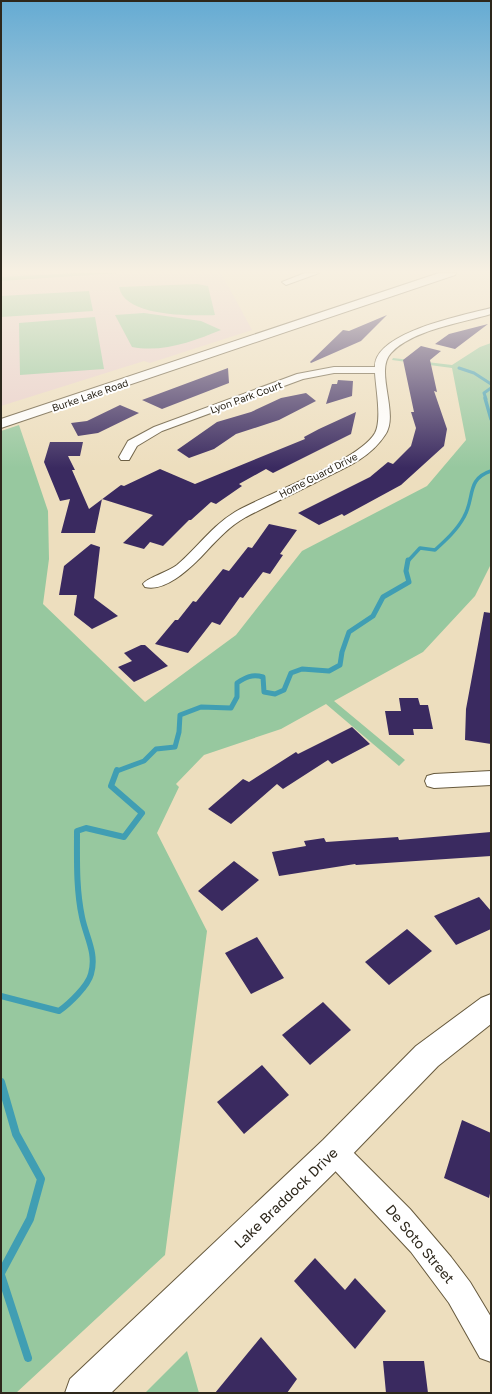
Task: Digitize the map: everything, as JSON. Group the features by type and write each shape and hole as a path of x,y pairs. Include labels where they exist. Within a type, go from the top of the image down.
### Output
{"main road":[{"name":"Burke Lake Road","path":"1,413 229,338"},
{"name":"Burke Lake Road","path":"1,424 257,338"}],"street":[{"name":"Home Guard Drive","path":"150,584 167,578 181,569 219,530 240,515 353,459 372,445 381,432 384,420 380,370 381,361 385,353 404,338"},
{"name":"Lyon Park Court","path":"125,456 132,444 158,429 301,376 334,370 380,370"},
{"path":"434,781 491,778"},
{"name":"Lake Braddock Drive","path":"84,1393 334,1151 427,1056 491,1007"},
{"name":"De Soto Street","path":"334,1151 389,1206 438,1262 463,1295 491,1347"}],"shaded area":[{"path":"1,338 227,338 150,363 144,361 1,406"}],"green space":[{"path":"19,338 99,338 104,369 20,375"},
{"path":"127,338 200,338 167,347 132,347"},
{"path":"491,343 491,564 475,596 423,652 334,701 405,760 399,766 326,704 281,729 204,755 176,784 179,787 157,833 207,931 165,1255 16,1393 1,1393 1,431 19,425 48,511 49,559 43,604 145,702 236,635 302,551 427,486 466,440 452,368 392,360 393,358 452,365 480,347"},
{"path":"187,1351 199,1393 145,1393"}],"building":[{"path":"335,338 364,338 361,341 311,363 310,362"},
{"path":"443,338 469,338 455,349 435,344"},
{"path":"421,346 441,351 430,360 437,392 434,391 447,429 444,446 401,485 344,516 342,514 319,525 298,513 370,477 388,462 393,464 411,446 416,428 411,412 414,412 403,360"},
{"path":"228,368 229,383 162,409 142,400"},
{"path":"338,380 353,381 352,396 326,404 332,384 337,384"},
{"path":"306,393 316,401 279,420 236,434 214,449 189,458 177,450 217,422 251,412 281,398"},
{"path":"120,405 139,413 98,433 78,436 71,423 87,421"},
{"path":"356,412 351,434 273,473 266,469 239,484 242,486 216,504 211,502 191,520 189,520 163,546 150,542 144,549 123,543 153,515 102,499 121,485 124,486 160,469 195,484 305,439 304,437 319,429"},
{"path":"50,442 83,442 80,456 68,456 75,470 72,470 89,509 102,499 95,533 61,533 70,499 60,501 44,462"},
{"path":"269,524 297,530 280,554 283,555 270,574 263,572 243,598 240,597 220,625 212,622 188,653 155,644 175,620 178,620 193,601 196,602 223,569 229,571 248,547 252,548"},
{"path":"91,544 100,547 94,598 118,616 92,629 74,615 77,595 59,595 64,566"},
{"path":"484,612 491,613 491,744 465,740 466,709"},
{"path":"141,645 145,645 168,666 134,682 118,667 132,661 124,653"},
{"path":"399,698 418,698 420,705 428,705 433,729 413,729 414,735 389,735 385,711 401,711"},
{"path":"352,727 370,744 332,764 328,760 283,789 277,784 231,824 208,809 243,779 249,782 296,752 298,754"},
{"path":"491,832 491,856 355,864 279,876 272,852 306,846 304,841 324,838 326,842 398,837 399,840"},
{"path":"234,861 259,880 222,911 198,891"},
{"path":"479,897 491,911 491,929 456,945 434,916"},
{"path":"407,929 432,951 389,985 365,962"},
{"path":"257,937 284,978 251,994 225,953"},
{"path":"323,1002 351,1030 310,1065 282,1035"},
{"path":"262,1065 289,1095 244,1134 217,1102"},
{"path":"462,1120 491,1133 491,1189 489,1198 444,1178"},
{"path":"315,1258 345,1290 355,1278 386,1311 355,1349 294,1281"},
{"path":"261,1337 297,1379 287,1393 215,1393"},
{"path":"383,1361 424,1361 428,1393 386,1393"}],"waterway":[{"path":"459,368 474,373 491,384"},
{"path":"486,399 484,393 491,388"},
{"path":"485,398 491,419"},
{"path":"408,561 420,548 435,550 451,535 464,517 474,484 483,474 491,471"},
{"path":"117,771 144,761 156,749 175,747 179,732 180,715 201,707 231,708 237,697 237,683 246,678 252,676 263,677 264,692 275,694 284,690 291,673 302,669 329,671 340,665 342,652 349,632 373,616 383,597 409,582 406,571 408,560"},
{"path":"1,996 59,1011 78,994 89,979 93,959 82,917 79,896 77,874 77,831 86,828 124,837 142,813 111,786 117,770"},
{"path":"1,1082 16,1134 41,1179 30,1219 1,1273"},
{"path":"1,1275 28,1358"}]}
